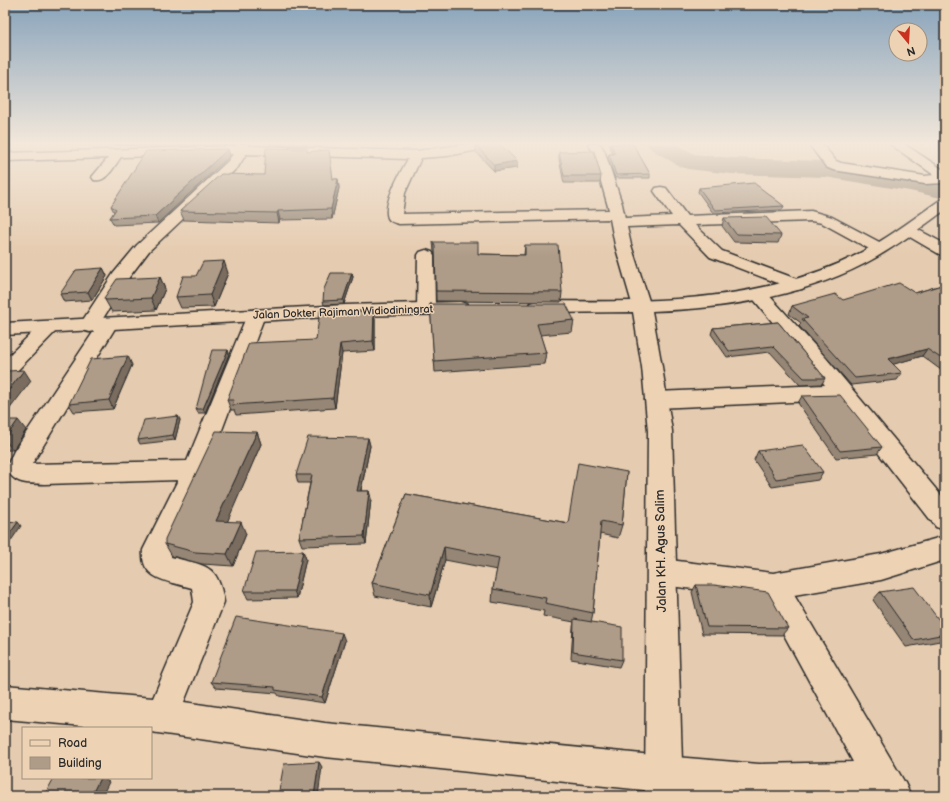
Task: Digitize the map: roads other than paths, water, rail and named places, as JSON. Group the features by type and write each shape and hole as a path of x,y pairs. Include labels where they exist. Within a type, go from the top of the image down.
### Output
{"street":[{"path":"195,470 44,474 23,473 18,468 22,458 98,326 119,278 143,248 169,222 216,181"},
{"path":"404,181 396,199 394,209 395,217 399,219 618,218 682,221 819,217 879,248"},
{"name":"Jalan KH. Agus Salim","path":"607,181 618,218 623,245 642,307 660,431 664,785"},
{"path":"661,191 682,221 716,254 796,285"},
{"path":"518,307 642,307 716,302 759,294 796,285 846,267 908,230 941,206"},
{"path":"908,230 945,251"},
{"path":"426,255 426,308"},
{"path":"759,294 842,392 945,519"},
{"name":"Jalan Dokter Rajiman Widiodiningrat","path":"5,329 98,326 256,315 480,307"},
{"path":"162,716 209,602 207,586 201,578 163,567 156,561 157,550 195,470 256,315"},
{"path":"5,371 48,328"},
{"path":"656,400 842,392"},
{"path":"662,572 773,586 881,567 945,548"},
{"path":"773,586 887,788"},
{"path":"5,702 162,716 325,740 664,785 759,782 887,788"}],"waterway":[{"path":"900,181 945,191"}]}
